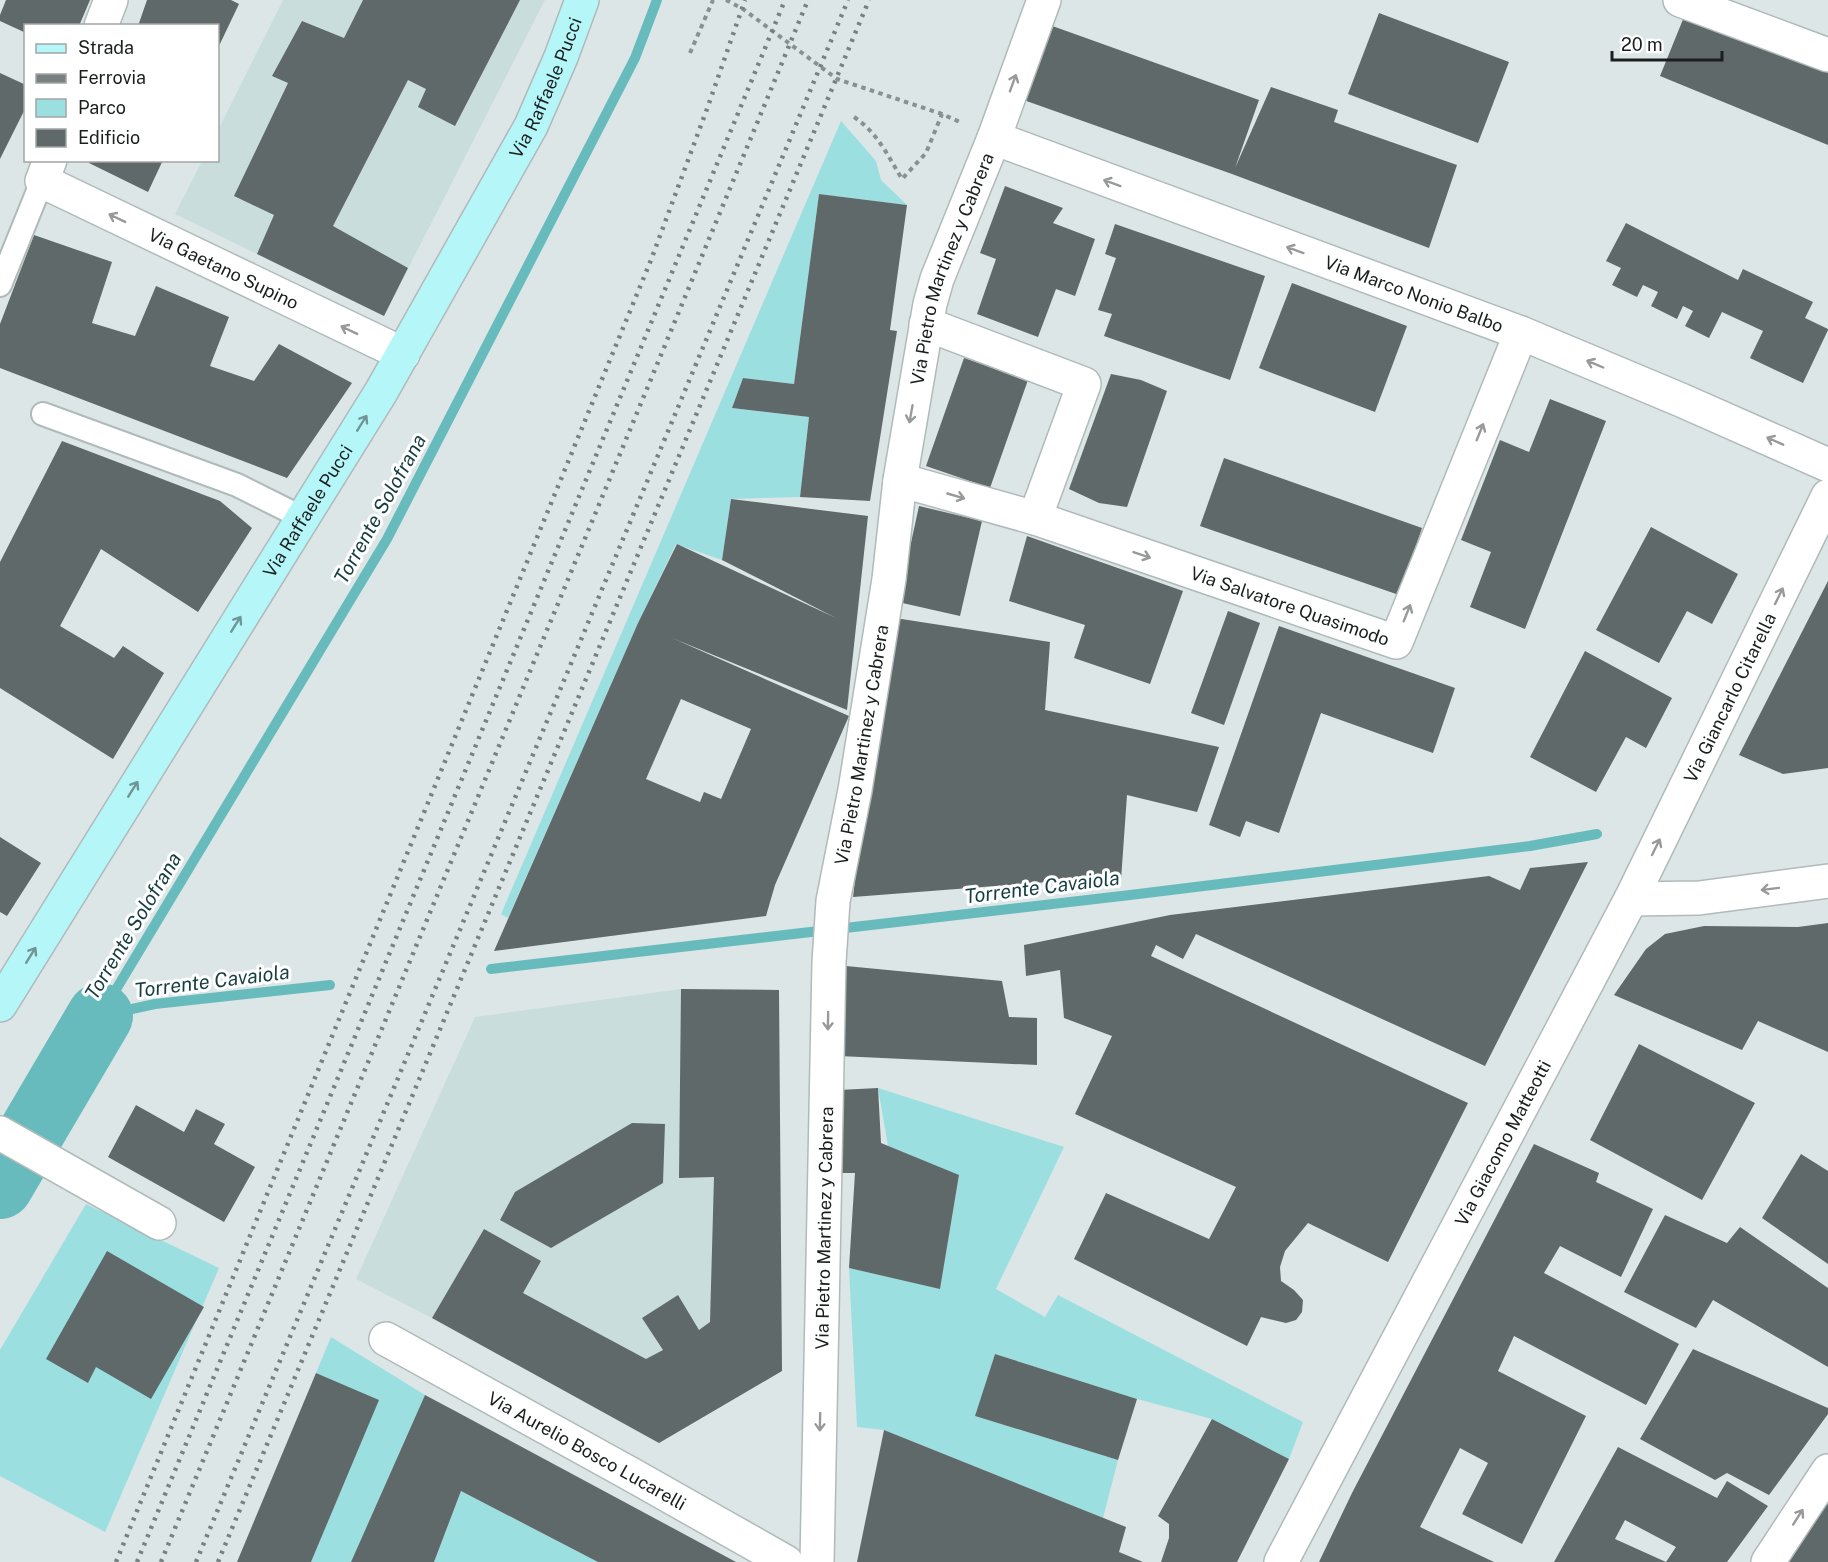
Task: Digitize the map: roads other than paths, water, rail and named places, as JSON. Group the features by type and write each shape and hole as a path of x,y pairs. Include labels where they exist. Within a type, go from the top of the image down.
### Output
{"main road":[{"name":"Via Raffaele Pucci","path":"0,1005 403,354 531,126 561,57 582,0"}],"street":[{"path":"102,24 111,0"},
{"name":"Via Pietro Martinez y Cabrera","path":"817,1562 829,962 833,901 861,755 889,579 900,480 926,324 937,279 994,138 1044,0"},
{"path":"1680,0 1828,55"},
{"name":"Via Marco Nonio Balbo","path":"994,138 1521,333 1828,465"},
{"name":"Via Gaetano Supino","path":"46,171 403,354"},
{"path":"926,324 1084,384 1035,518"},
{"name":"Via Salvatore Quasimodo","path":"900,480 1035,518 1396,642 1521,333"},
{"name":"Via Giancarlo Citarella","path":"1631,899 1828,496"},
{"path":"1631,899 1699,898 1828,881"},
{"name":"Via Giacomo Matteotti","path":"1281,1562 1631,899"},
{"path":"0,1132 159,1223"},
{"name":"Via Aurelio Bosco Lucarelli","path":"386,1339 786,1562"},
{"path":"1768,1562 1828,1471"}],"lane":[{"path":"0,285 46,171"},
{"path":"43,414 237,485 303,518"}],"waterway":[{"name":"Torrente Solofrana","path":"100,1016 387,539 635,58 657,0"},
{"name":"Torrente Cavaiola","path":"491,969 1130,895 1530,846 1597,834"},
{"name":"Torrente Cavaiola","path":"100,1016 155,1004 330,985"},
{"path":"0,1186 100,1016"}],"railway":[{"path":"116,1562 651,260 745,0"},
{"path":"137,1562 785,0"},
{"path":"161,1562 808,0"},
{"path":"196,1562 848,0"},
{"path":"218,1562 869,0"}]}
